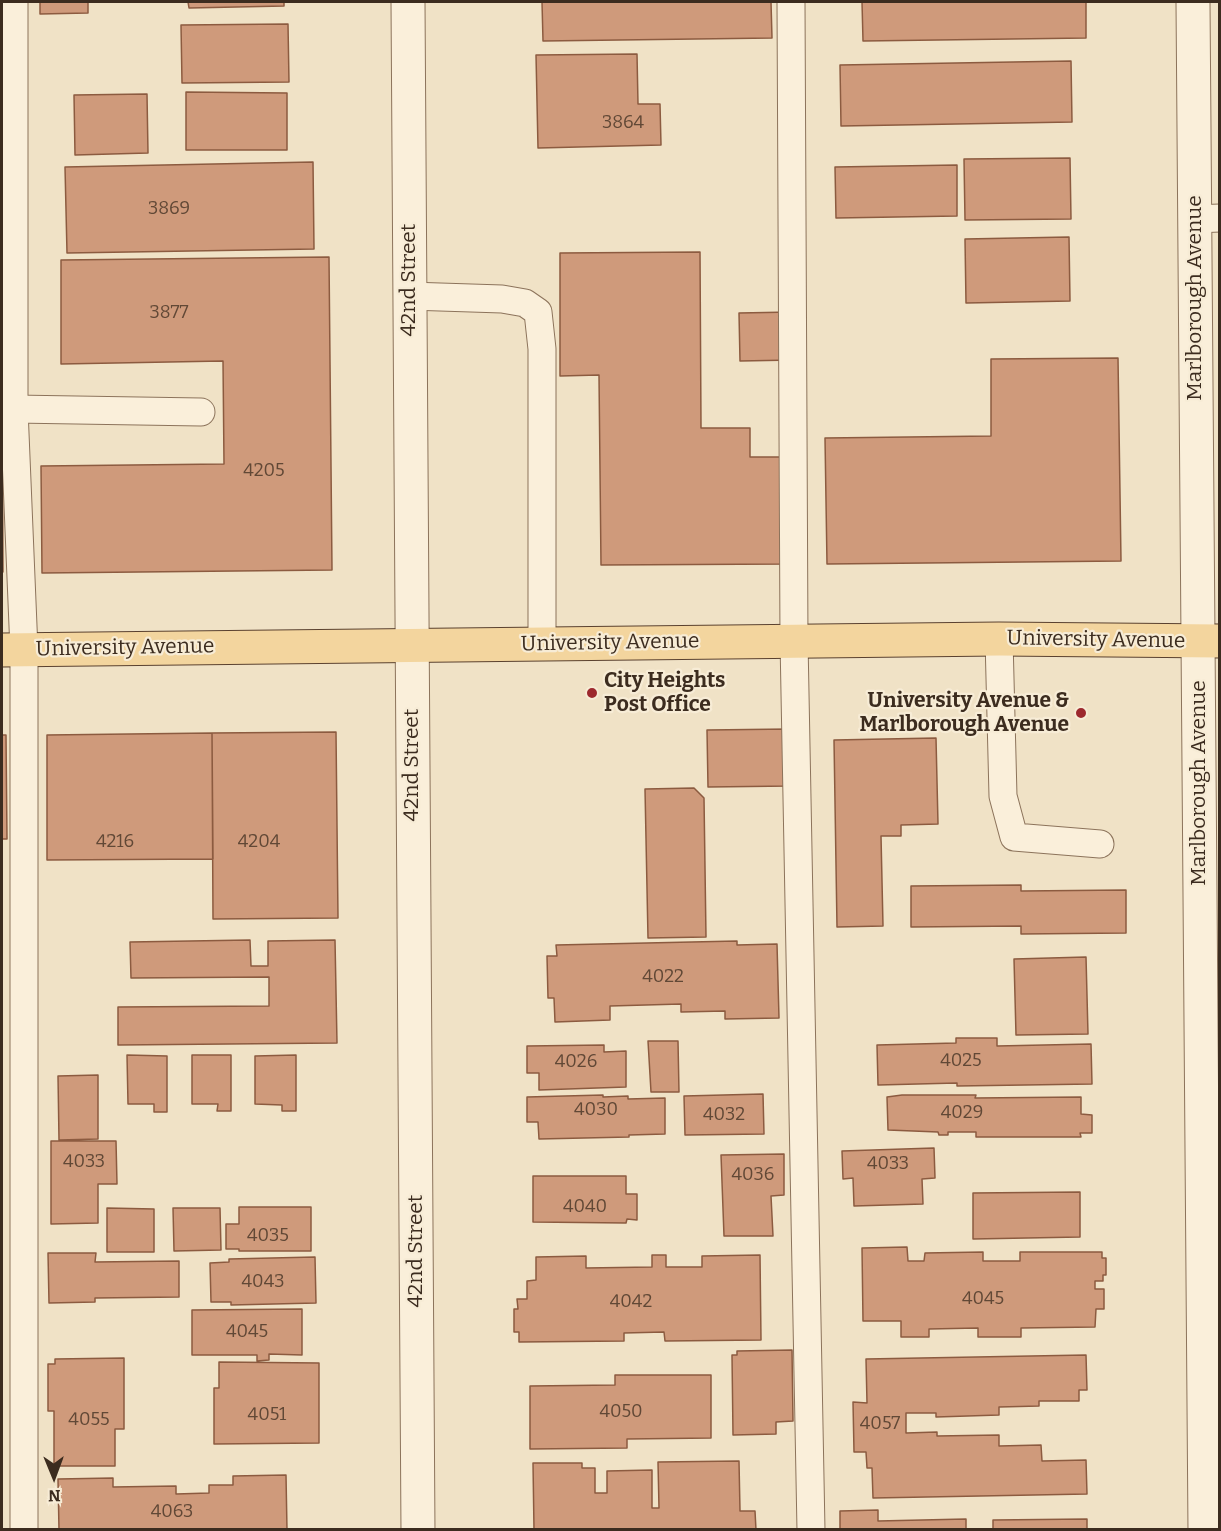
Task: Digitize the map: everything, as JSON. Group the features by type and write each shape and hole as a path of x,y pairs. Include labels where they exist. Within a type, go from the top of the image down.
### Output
{"main road":[{"name":"University Avenue","path":"13,650 999,639 1209,641"}],"street":[{"name":"42nd Street","path":"408,2 418,1530"},
{"name":"Marlborough Avenue","path":"1193,2 1207,218 1212,1337 1205,1530"}],"lane":[{"path":"14,2 13,650 24,1530"},
{"path":"791,2 794,641 811,1530"},
{"path":"410,296 502,298 525,303 538,312 542,349 542,643"},
{"path":"14,409 201,412"},
{"path":"999,639 1003,796 1014,837 1100,844"}],"building":[{"path":"40,2 88,2 88,13 40,14"},
{"path":"188,2 284,2 284,6 189,8"},
{"path":"542,2 771,2 772,38 543,41"},
{"path":"862,2 1086,2 1086,38 863,41"},
{"path":"288,24 289,82 182,83 181,25"},
{"path":"637,54 638,104 660,104 661,145 538,148 536,55"},
{"path":"1071,61 1072,122 841,126 840,65"},
{"path":"186,92 287,93 287,150 186,150"},
{"path":"147,94 148,153 75,155 74,95"},
{"path":"1070,158 1071,219 965,220 964,159"},
{"path":"313,162 314,249 67,253 65,167"},
{"path":"957,165 957,216 836,218 835,167"},
{"path":"1069,237 1070,301 966,303 965,239"},
{"path":"700,252 701,428 750,428 750,457 786,457 787,564 601,565 599,375 560,376 560,253"},
{"path":"329,257 332,570 42,573 41,466 224,464 223,361 61,364 61,260"},
{"path":"792,312 793,360 740,361 739,313"},
{"path":"1118,358 1121,561 827,564 825,438 991,436 991,359"},
{"path":"2,382 3,572 2,572"},
{"path":"790,729 790,786 708,787 707,730"},
{"path":"336,732 338,918 213,919 212,733"},
{"path":"212,733 213,859 47,860 47,735"},
{"path":"2,735 6,735 7,839 2,839"},
{"path":"936,738 938,824 901,825 901,836 881,836 883,926 837,927 834,740"},
{"path":"694,788 704,798 706,937 648,938 645,789"},
{"path":"1021,885 1021,891 1126,890 1126,933 1021,934 1021,926 911,927 911,886"},
{"path":"250,940 251,966 268,966 268,941 335,940 337,1043 118,1045 118,1007 269,1006 269,977 131,978 130,942"},
{"path":"737,941 737,945 777,944 779,1018 725,1019 725,1011 681,1012 681,1004 610,1006 610,1020 555,1022 554,998 548,998 547,956 557,956 556,945"},
{"path":"1086,957 1088,1034 1016,1035 1014,959"},
{"path":"956,1038 997,1038 997,1046 1091,1044 1092,1084 878,1085 877,1045 956,1043"},
{"path":"648,1041 678,1041 679,1092 651,1092"},
{"path":"604,1045 604,1052 626,1051 626,1087 539,1090 539,1073 527,1073 527,1046"},
{"path":"127,1055 167,1056 167,1112 154,1112 154,1104 128,1104"},
{"path":"192,1055 231,1055 231,1111 217,1111 218,1104 192,1104"},
{"path":"296,1055 296,1111 282,1111 282,1105 255,1104 255,1056"},
{"path":"98,1075 98,1139 59,1140 58,1076"},
{"path":"763,1094 764,1134 685,1135 684,1096"},
{"path":"603,1095 603,1097 628,1096 628,1099 665,1098 665,1134 539,1139 538,1122 527,1122 527,1097"},
{"path":"976,1095 975,1098 1081,1097 1081,1114 1092,1115 1092,1133 1080,1133 1081,1137 976,1137 976,1132 948,1132 948,1135 939,1135 938,1132 888,1130 887,1097"},
{"path":"51,1141 116,1141 117,1184 98,1184 98,1223 51,1224"},
{"path":"934,1148 935,1178 922,1179 923,1204 854,1206 853,1178 843,1179 842,1151"},
{"path":"784,1154 784,1195 771,1196 773,1236 724,1236 721,1155"},
{"path":"533,1176 626,1176 626,1194 637,1194 637,1220 627,1219 626,1223 533,1222"},
{"path":"1080,1192 1080,1237 973,1239 973,1193"},
{"path":"239,1207 311,1207 311,1251 226,1249 226,1224 239,1224"},
{"path":"107,1208 154,1209 154,1252 107,1252"},
{"path":"173,1208 220,1208 221,1250 174,1251"},
{"path":"907,1247 908,1261 924,1261 925,1253 983,1252 983,1261 1020,1261 1020,1252 1102,1252 1102,1258 1106,1258 1106,1275 1103,1275 1103,1281 1095,1281 1095,1289 1104,1289 1104,1309 1096,1309 1095,1327 1021,1328 1021,1337 978,1337 978,1328 929,1329 929,1337 901,1337 901,1321 863,1321 862,1248"},
{"path":"48,1253 96,1253 95,1262 179,1261 179,1297 95,1298 95,1302 49,1303"},
{"path":"652,1255 666,1255 666,1267 702,1267 702,1256 760,1255 761,1340 665,1341 664,1332 624,1333 624,1341 519,1342 519,1332 514,1332 514,1309 518,1309 517,1299 527,1299 527,1281 536,1280 536,1257 586,1256 586,1268 652,1267"},
{"path":"315,1257 316,1303 231,1305 231,1302 211,1302 210,1263 229,1262 229,1259"},
{"path":"302,1309 302,1355 269,1354 269,1360 257,1361 257,1355 192,1355 192,1310"},
{"path":"792,1350 793,1421 776,1422 776,1434 733,1435 732,1355 737,1355 737,1351"},
{"path":"1086,1355 1087,1390 1079,1390 1079,1401 1039,1401 1039,1406 999,1407 999,1415 936,1417 936,1413 906,1413 906,1433 937,1432 937,1436 999,1435 999,1446 1041,1445 1042,1461 1086,1460 1087,1494 873,1498 872,1468 867,1468 866,1452 854,1452 853,1402 867,1403 866,1359"},
{"path":"124,1358 124,1429 115,1429 115,1466 54,1466 54,1411 48,1411 48,1364 55,1364 55,1359"},
{"path":"219,1362 319,1363 319,1443 214,1444 214,1388 219,1388"},
{"path":"615,1375 711,1375 711,1438 627,1439 627,1448 530,1449 530,1386 615,1385"},
{"path":"739,1461 740,1511 755,1511 756,1530 534,1530 533,1463 582,1463 582,1468 595,1468 595,1493 607,1493 607,1471 652,1470 652,1508 659,1508 658,1462"},
{"path":"286,1475 287,1530 59,1530 58,1479 113,1478 113,1487 176,1486 176,1494 209,1493 209,1485 233,1485 233,1476"},
{"path":"878,1510 878,1521 966,1519 966,1530 840,1530 840,1511"},
{"path":"1087,1519 1087,1530 993,1530 993,1520"}],"place":[{"name":"City Heights Post Office","path":"592,693"},
{"name":"University Avenue & Marlborough Avenue","path":"1081,713"}]}
